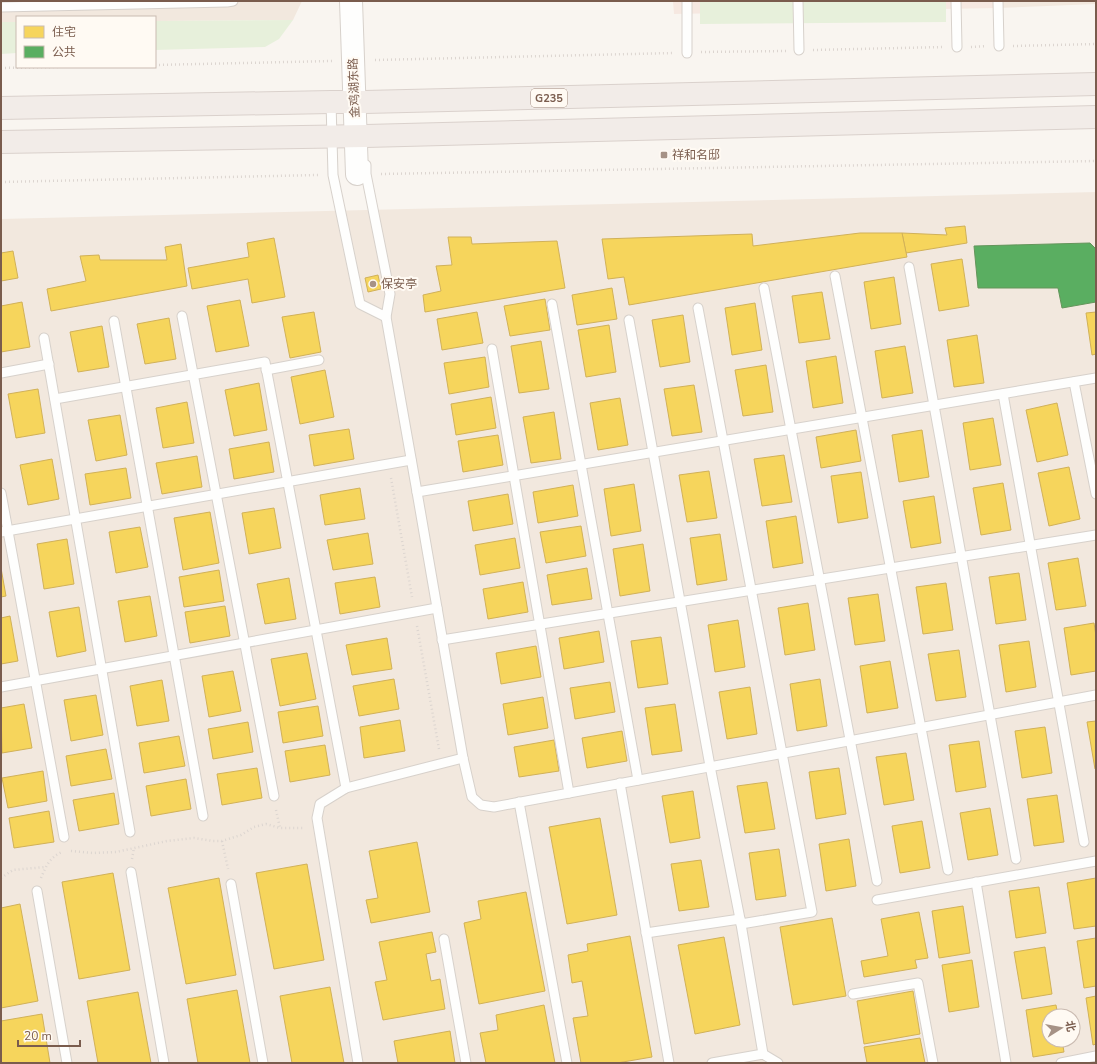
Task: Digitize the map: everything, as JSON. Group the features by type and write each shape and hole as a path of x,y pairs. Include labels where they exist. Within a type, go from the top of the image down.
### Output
{"highway":[{"name":"G235","path":"1,108 331,102 362,104 1096,84"},
{"path":"1,142 363,136 1096,117"}],"street":[{"name":"金鸡湖东路","path":"351,1 353,60 362,104 363,169"}],"lane":[{"path":"1,7 75,3 233,1"},
{"path":"686,1 687,53"},
{"path":"798,1 799,50"},
{"path":"956,1 957,47"},
{"path":"998,1 999,46"},
{"path":"331,102 333,175 360,304 386,318"},
{"path":"363,169 390,294 386,318 463,758 472,797 481,805 494,807 1096,695"},
{"path":"909,267 1016,859"},
{"path":"835,276 948,870"},
{"path":"764,288 877,881"},
{"path":"552,304 638,780"},
{"path":"646,933 812,912 698,308"},
{"path":"182,316 274,796"},
{"path":"629,320 710,766 741,921 763,1054"},
{"path":"114,321 203,816"},
{"path":"44,338 130,832"},
{"path":"492,349 569,793"},
{"path":"266,370 319,360"},
{"path":"55,399 265,362 346,788"},
{"path":"1,373 49,364"},
{"path":"417,492 1096,378"},
{"path":"1074,382 1096,494"},
{"path":"1003,394 1084,842"},
{"path":"4,532 411,460"},
{"path":"1,493 4,532 36,680 64,837"},
{"path":"442,640 1096,535"},
{"path":"1,687 437,608"},
{"path":"358,1063 317,818 320,804 346,788 463,758"},
{"path":"620,783 669,1063"},
{"path":"519,802 567,1063"},
{"path":"877,900 1096,861"},
{"path":"131,872 164,1063"},
{"path":"976,882 1006,1063"},
{"path":"231,884 263,1063"},
{"path":"37,891 67,1063"},
{"path":"444,939 466,1063"},
{"path":"853,994 918,982 933,1063"},
{"path":"712,1063 728,1062 763,1054 778,1063"},
{"path":"1061,1063 1096,1056"}],"path":[{"path":"156,65 1096,44"},
{"path":"1,68 16,68"},
{"path":"363,169 1096,160"},
{"path":"1,182 333,175"},
{"path":"37,891 45,867 52,857 61,852 116,852 167,841 194,838 222,841 241,835 254,827 266,824 280,828 319,827"},
{"path":"130,832 134,848 131,872"},
{"path":"222,841 231,884"},
{"path":"1,878 13,870 45,867"}],"shaded area":[{"path":"1,1 302,1 293,20 156,21 156,16 16,16 16,22 1,23"},
{"path":"673,1 997,1 997,8 674,14"},
{"path":"997,1 1096,1 1096,4 997,8"},
{"path":"1096,192 1096,1063 1,1063 1,219"}],"green space":[{"path":"946,1 946,22 700,24 700,2"},
{"path":"293,20 279,39 265,47 156,50 156,21"},
{"path":"1,22 16,22 16,53 1,54"}],"building: 住宅":[{"path":"965,226 967,243 906,253 902,233 947,235 945,228"},
{"path":"860,233 902,233 907,257 629,305 624,277 608,279 602,239 752,234 753,246"},
{"path":"448,237 471,237 472,244 557,241 565,288 425,312 423,295 441,291 436,266 452,265"},
{"path":"274,238 285,297 252,303 248,279 192,289 188,268 249,257 247,243"},
{"path":"181,244 187,286 51,311 47,289 86,281 80,256 99,255 100,260 167,260 165,247"},
{"path":"13,251 18,278 1,281 1,253"},
{"path":"962,259 969,306 939,311 931,264"},
{"name":"保安亭","path":"378,275 381,289 368,292 365,278"},
{"path":"894,277 901,324 871,329 864,282"},
{"path":"612,288 617,319 577,325 572,295"},
{"path":"822,292 830,339 799,343 792,296"},
{"path":"545,299 550,330 510,336 504,306"},
{"path":"240,300 249,346 216,352 207,306"},
{"path":"22,302 30,347 1,352 1,306"},
{"path":"755,303 762,350 732,355 725,308"},
{"path":"314,312 321,352 290,358 282,317"},
{"path":"477,312 483,343 442,350 437,319"},
{"path":"1096,312 1096,354 1092,355 1086,313"},
{"path":"683,315 690,362 660,367 652,320"},
{"path":"169,318 176,359 145,364 137,324"},
{"path":"609,325 616,372 586,377 578,330"},
{"path":"102,326 109,367 78,372 70,332"},
{"path":"977,335 984,383 954,387 947,340"},
{"path":"541,341 549,389 519,393 511,346"},
{"path":"905,346 913,393 882,398 875,351"},
{"path":"836,356 843,403 813,408 806,361"},
{"path":"485,357 489,387 449,394 444,363"},
{"path":"766,365 773,412 743,416 735,370"},
{"path":"325,370 334,417 300,424 291,377"},
{"path":"259,383 267,430 234,436 225,390"},
{"path":"694,385 702,432 672,436 664,389"},
{"path":"38,389 45,433 16,438 8,394"},
{"path":"491,397 496,428 456,435 451,404"},
{"path":"620,398 628,445 598,450 590,403"},
{"path":"187,402 194,443 163,448 156,408"},
{"path":"1057,403 1068,455 1037,462 1026,410"},
{"path":"554,412 561,459 531,463 523,417"},
{"path":"120,415 127,455 96,461 88,420"},
{"path":"993,418 1001,465 970,470 963,423"},
{"path":"349,429 354,459 314,466 309,435"},
{"path":"856,430 861,461 821,468 816,437"},
{"path":"922,430 929,477 899,482 892,435"},
{"path":"498,435 503,465 463,472 458,441"},
{"path":"269,442 274,472 234,479 229,449"},
{"path":"784,455 792,502 762,506 754,459"},
{"path":"197,456 202,487 162,494 156,463"},
{"path":"52,459 59,499 28,505 20,465"},
{"path":"1069,467 1080,519 1049,526 1038,473"},
{"path":"126,468 131,498 90,505 85,474"},
{"path":"709,471 717,518 687,522 679,475"},
{"path":"861,472 868,518 838,523 831,476"},
{"path":"1003,483 1011,530 981,535 973,488"},
{"path":"634,484 641,531 611,536 604,489"},
{"path":"573,485 578,516 538,523 533,492"},
{"path":"360,488 365,519 325,525 320,495"},
{"path":"508,494 513,524 473,531 468,501"},
{"path":"934,496 941,543 911,548 903,501"},
{"path":"274,508 281,548 249,554 242,513"},
{"path":"210,512 219,563 183,570 174,518"},
{"path":"796,516 803,563 773,568 766,521"},
{"path":"581,526 586,556 546,563 540,532"},
{"path":"140,527 148,567 116,573 109,532"},
{"path":"368,533 373,564 333,570 327,540"},
{"path":"720,534 727,580 697,585 690,538"},
{"path":"515,538 520,568 480,575 475,545"},
{"path":"67,539 74,584 44,589 37,544"},
{"path":"643,544 650,591 620,596 613,549"},
{"path":"1078,558 1086,606 1056,610 1048,563"},
{"path":"1,568 6,596 1,597"},
{"path":"587,568 592,599 552,605 547,575"},
{"path":"219,570 224,601 184,607 179,577"},
{"path":"1019,573 1026,620 996,624 989,577"},
{"path":"375,577 380,607 340,614 335,583"},
{"path":"289,578 296,619 265,624 257,584"},
{"path":"523,582 528,612 488,619 483,589"},
{"path":"946,583 953,630 923,634 916,587"},
{"path":"878,594 885,641 855,645 848,598"},
{"path":"150,596 157,636 125,642 118,601"},
{"path":"808,603 815,650 785,655 778,608"},
{"path":"225,606 230,636 190,643 185,612"},
{"path":"79,607 86,651 57,657 49,612"},
{"path":"10,616 18,661 1,664 1,618"},
{"path":"738,620 745,667 715,672 708,625"},
{"path":"1094,623 1096,636 1096,671 1071,675 1064,628"},
{"path":"599,631 604,662 564,669 559,638"},
{"path":"661,637 668,684 638,688 631,641"},
{"path":"387,638 392,669 352,675 346,645"},
{"path":"1029,641 1036,687 1006,692 999,645"},
{"path":"536,646 541,677 501,684 496,653"},
{"path":"959,650 966,697 936,701 928,654"},
{"path":"307,653 316,699 280,706 271,659"},
{"path":"890,661 898,708 867,713 860,666"},
{"path":"233,671 241,711 209,717 202,676"},
{"path":"394,679 399,709 359,716 353,686"},
{"path":"820,679 827,726 797,731 790,684"},
{"path":"162,680 169,721 137,726 130,686"},
{"path":"610,682 615,712 575,719 570,688"},
{"path":"750,687 757,734 727,739 719,692"},
{"path":"96,695 103,735 71,741 64,700"},
{"path":"543,697 548,728 508,735 503,704"},
{"path":"24,704 32,748 2,753 1,708"},
{"path":"675,704 682,751 652,755 645,708"},
{"path":"318,706 323,736 283,743 278,712"},
{"path":"400,720 405,751 364,758 360,727"},
{"path":"1096,721 1096,769 1095,769 1087,722"},
{"path":"248,722 253,752 213,759 208,729"},
{"path":"1045,727 1052,773 1022,778 1015,731"},
{"path":"622,731 627,761 587,768 582,738"},
{"path":"179,736 185,766 144,773 139,743"},
{"path":"554,740 559,771 519,777 514,747"},
{"path":"979,741 986,787 956,792 949,745"},
{"path":"325,745 330,775 290,782 285,751"},
{"path":"106,749 112,779 71,786 66,756"},
{"path":"906,753 914,800 884,805 876,757"},
{"path":"257,768 262,798 222,805 217,774"},
{"path":"839,768 846,814 816,819 809,772"},
{"path":"43,771 47,801 8,808 2,778"},
{"path":"186,779 191,809 151,816 146,786"},
{"path":"767,782 775,829 745,833 737,786"},
{"path":"693,791 700,838 670,843 662,796"},
{"path":"114,793 119,824 79,831 73,800"},
{"path":"1057,795 1064,842 1034,846 1027,799"},
{"path":"990,808 998,855 968,860 960,813"},
{"path":"49,811 54,842 14,848 9,818"},
{"path":"600,818 617,915 567,924 549,827"},
{"path":"922,821 930,868 900,873 892,826"},
{"path":"849,839 856,886 826,891 819,844"},
{"path":"417,842 430,912 371,923 366,900 378,898 369,851"},
{"path":"779,849 786,896 756,900 749,853"},
{"path":"701,860 709,907 679,911 671,864"},
{"path":"307,864 324,960 274,969 256,873"},
{"path":"113,873 130,970 79,979 62,882"},
{"path":"219,878 236,975 186,984 168,888"},
{"path":"1096,878 1096,926 1074,929 1067,883"},
{"path":"1039,887 1046,933 1016,938 1009,891"},
{"path":"526,892 545,991 479,1004 464,923 481,919 478,901"},
{"path":"20,904 38,1001 1,1008 1,908"},
{"path":"963,906 970,953 939,958 932,911"},
{"path":"919,912 928,958 915,960 917,968 864,977 861,961 888,956 881,919"},
{"path":"832,918 846,996 793,1005 780,927"},
{"path":"432,932 436,952 426,954 431,981 440,979 445,1009 383,1020 375,982 387,980 379,942"},
{"path":"630,936 652,1057 617,1063 581,1063 573,1018 588,1016 582,981 572,983 568,955 588,951 587,944"},
{"path":"724,937 740,1025 695,1034 678,945"},
{"path":"1096,938 1096,986 1084,988 1077,941"},
{"path":"1045,947 1052,994 1022,999 1014,952"},
{"path":"972,960 979,1007 949,1012 942,965"},
{"path":"330,987 344,1063 292,1063 280,996"},
{"path":"237,990 250,1063 198,1063 187,999"},
{"path":"913,991 920,1034 864,1044 857,1001"},
{"path":"138,992 151,1063 98,1063 87,1001"},
{"path":"1096,996 1096,1044 1093,1045 1086,998"},
{"path":"544,1005 555,1063 486,1063 480,1033 498,1030 496,1015"},
{"path":"1056,1005 1057,1008 1041,1008 1041,1048 1063,1048 1064,1052 1033,1057 1026,1010"},
{"path":"42,1014 50,1063 1,1063 1,1021"},
{"path":"450,1031 455,1063 398,1063 394,1041"},
{"path":"920,1038 925,1063 867,1063 864,1047"}],"building: 公共":[{"path":"1090,243 1096,249 1096,302 1062,308 1058,288 978,288 974,246"}],"place":[{"name":"祥和名邸","path":"664,155"},
{"name":"保安亭","path":"373,284"}]}
